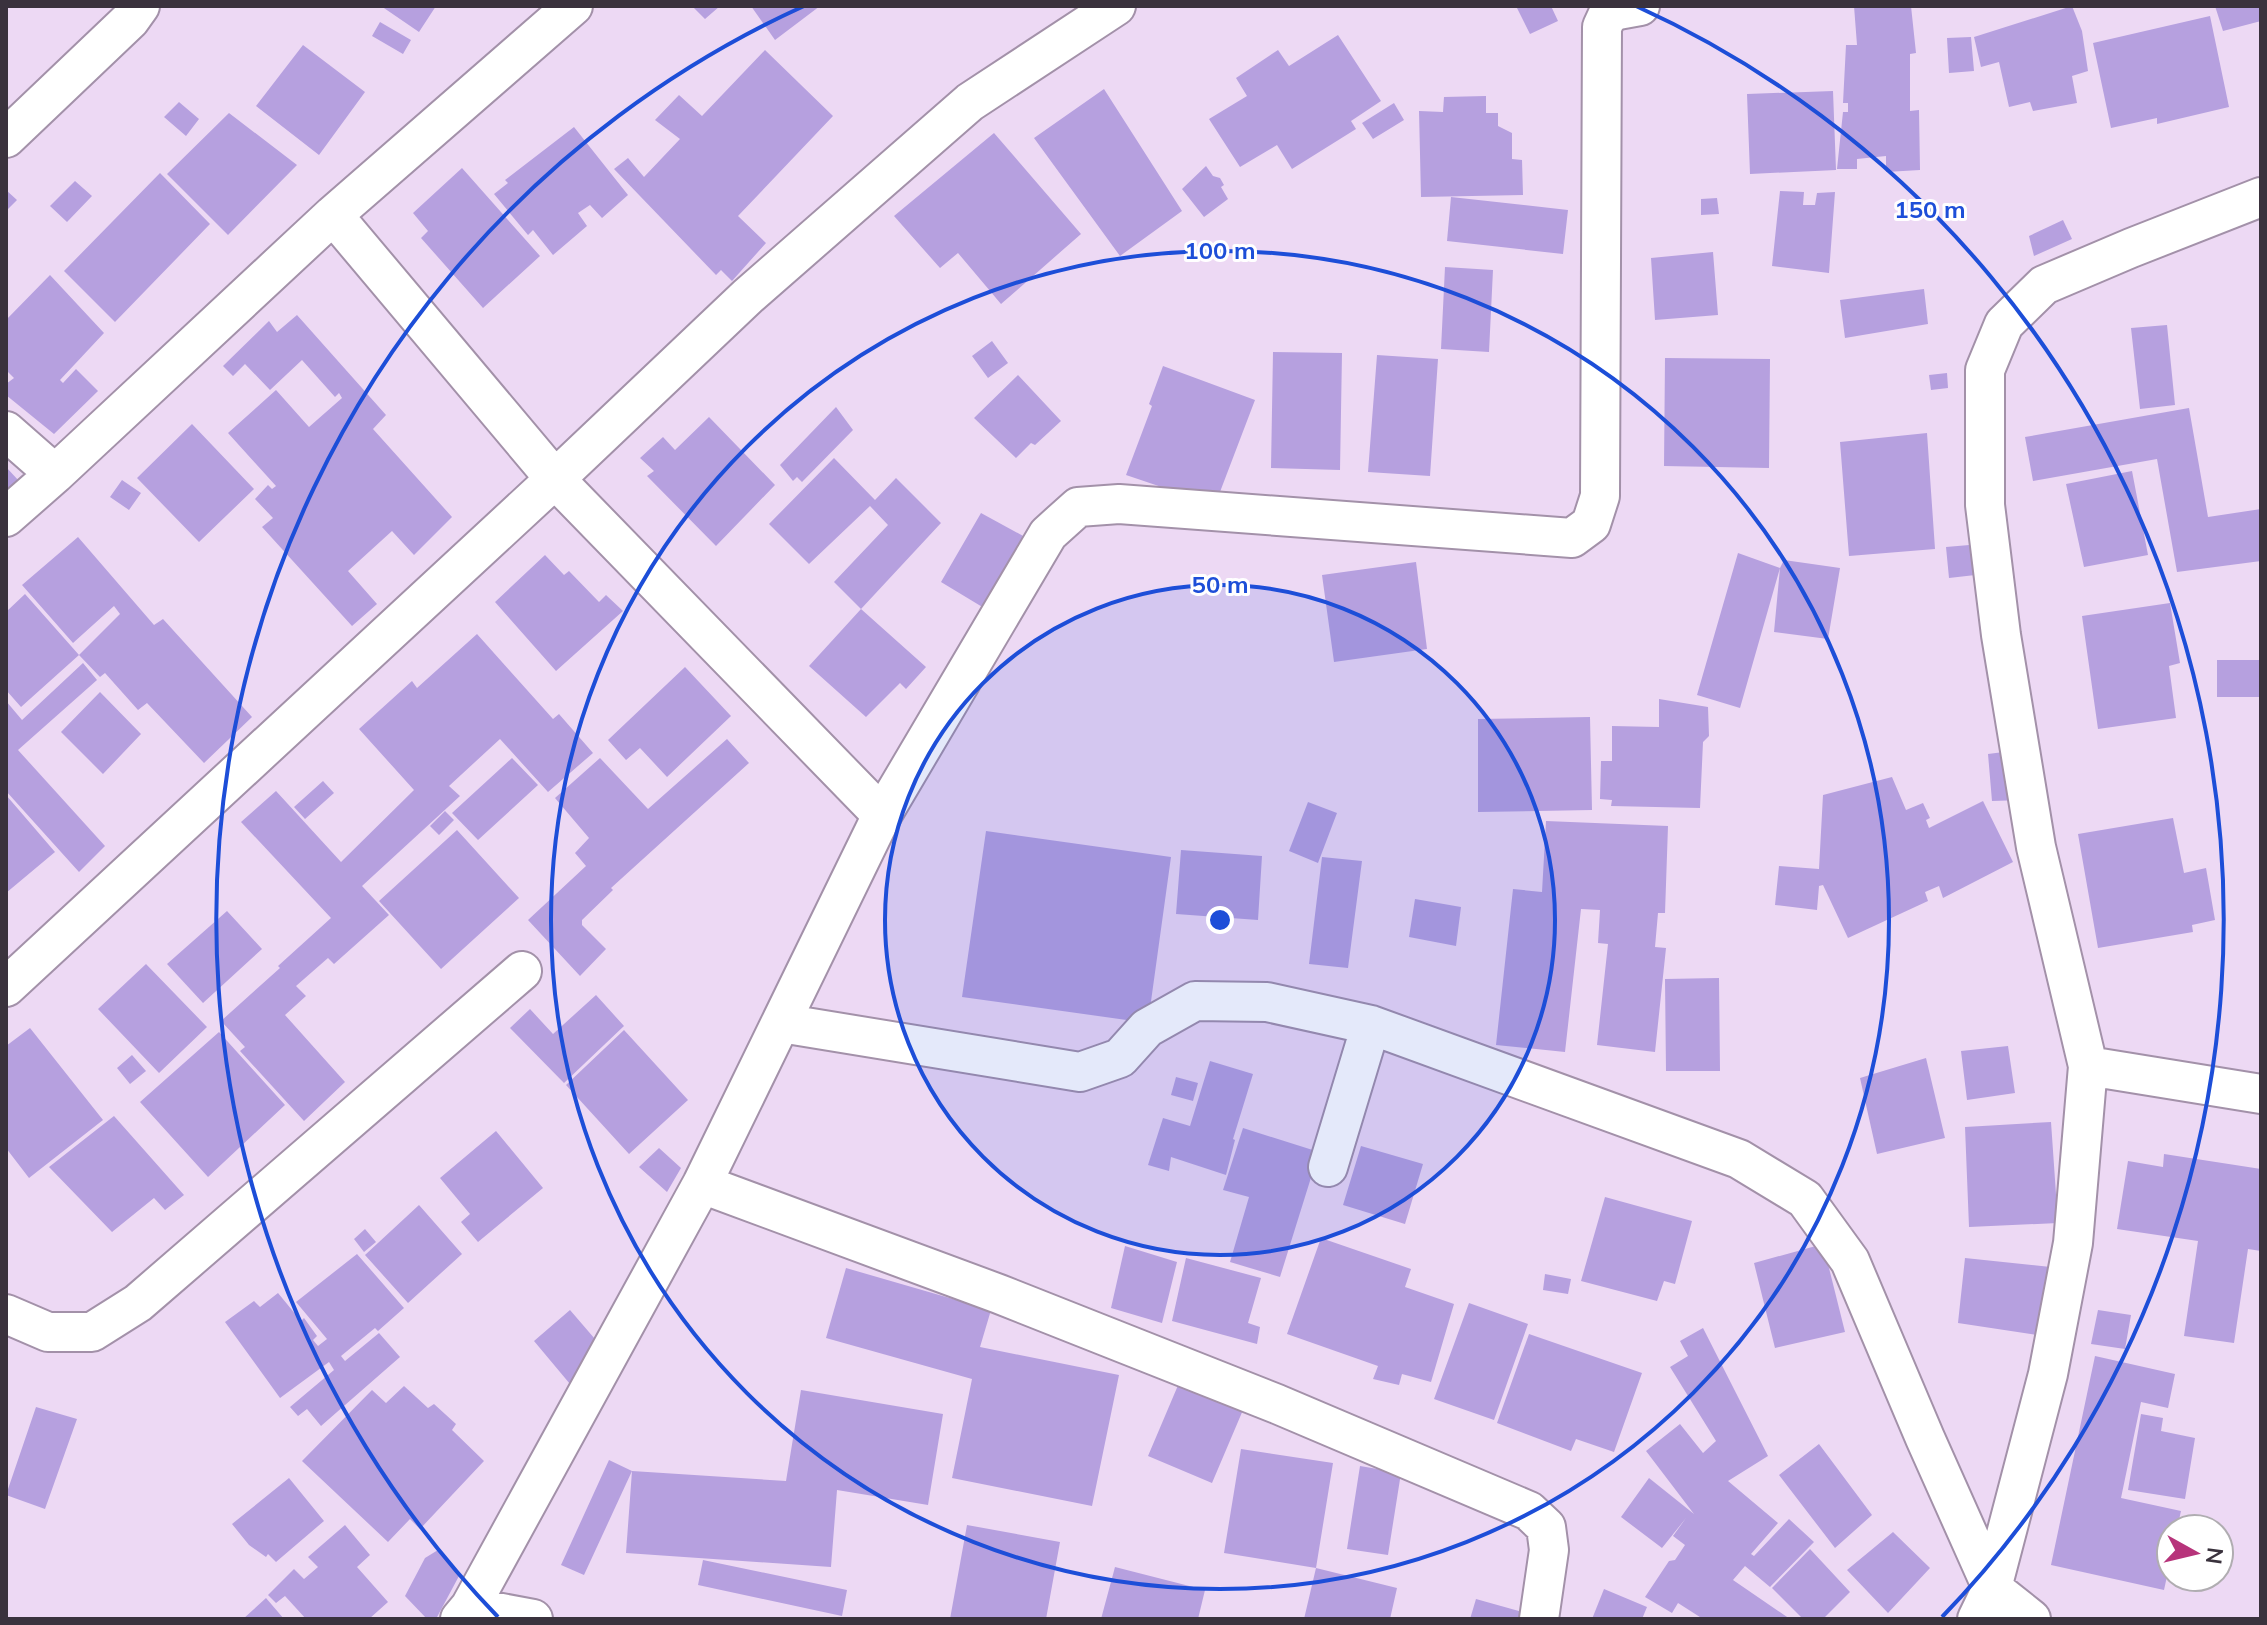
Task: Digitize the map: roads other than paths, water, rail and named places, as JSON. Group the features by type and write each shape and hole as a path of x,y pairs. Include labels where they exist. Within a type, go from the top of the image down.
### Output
{"street":[{"path":"6,138 130,20 140,6"},
{"path":"6,517 333,215 573,6"},
{"path":"6,987 748,296 970,102 1116,6"},
{"path":"533,1619 465,1613 702,1184 882,815 1048,534 1078,507 1119,504 1572,538 1591,524 1600,496 1602,27 1608,14 1640,6"},
{"path":"1985,1603 2048,1374 2070,1258 2088,1066 2036,847 2001,635 1985,505 1985,370 2004,324 2044,285 2261,197"},
{"path":"333,215 555,479 882,815"},
{"path":"6,431 55,474"},
{"path":"6,1314 48,1332 92,1332 138,1303 522,971"},
{"path":"781,1023 1080,1072 1120,1058 1147,1028 1195,1001 1267,1002 1371,1025 1739,1159 1805,1199 1850,1261 1925,1438 1985,1603"},
{"path":"1328,1167 1371,1025"},
{"path":"2088,1066 2261,1094"},
{"path":"702,1184 999,1294 1277,1404 1529,1511 1546,1527 1549,1550 1539,1619"},
{"path":"1985,1603 2031,1619"}]}
